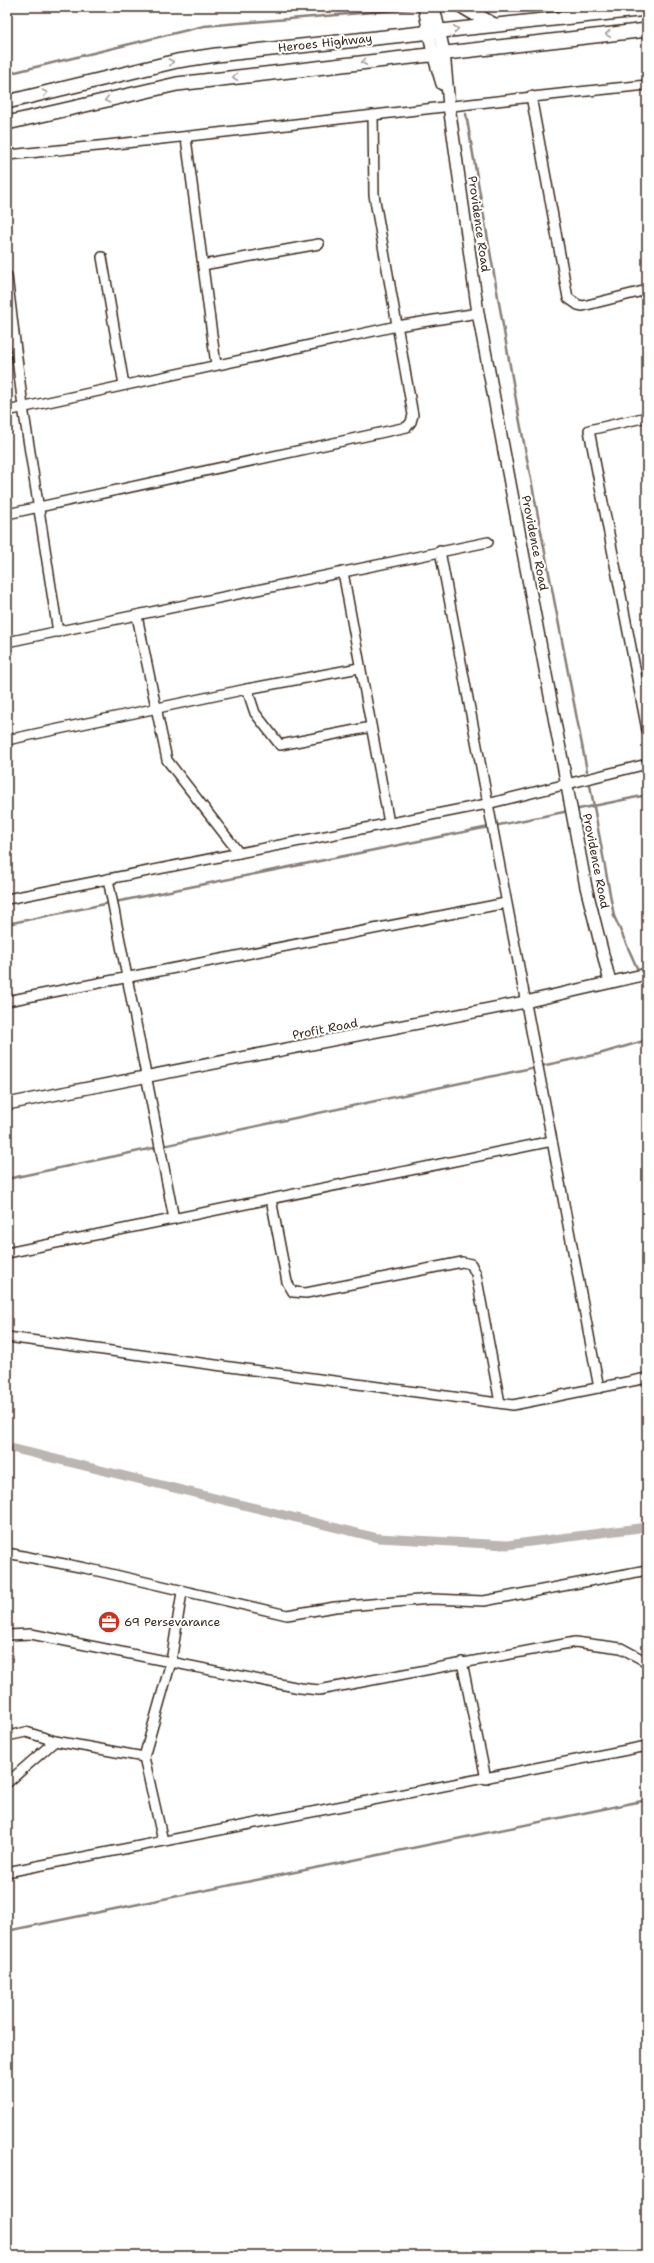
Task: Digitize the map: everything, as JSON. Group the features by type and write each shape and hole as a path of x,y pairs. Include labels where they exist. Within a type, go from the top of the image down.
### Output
{"main road":[{"path":"463,7 494,25"},
{"name":"Heroes Highway","path":"7,102 177,61 647,8"},
{"name":"Heroes Highway","path":"7,123 177,84 647,30"}],"street":[{"name":"Providence Road","path":"424,7 428,32 439,53 449,106 478,313 568,783 586,887 610,982"},
{"name":"Providence Road","path":"428,32 434,7"},
{"path":"7,155 186,138 531,96 647,85"},
{"path":"531,96 568,298 578,305 583,306 647,290"},
{"path":"7,514 407,427 412,422 413,415 374,195 373,116"},
{"path":"186,138 216,365"},
{"path":"203,266 319,244"},
{"path":"102,258 124,385"},
{"path":"7,276 23,407 58,632"},
{"path":"7,411 397,326 478,313"},
{"path":"647,417 589,430 647,730"},
{"path":"7,642 488,542"},
{"path":"440,552 599,1388"},
{"path":"343,572 359,668 389,823"},
{"path":"137,616 155,710 167,760 239,853"},
{"path":"7,740 155,710 247,688 359,668"},
{"path":"247,688 255,713 280,745 371,727"},
{"path":"7,899 487,804 647,764"},
{"path":"108,879 145,1077 174,1219"},
{"path":"7,1000 127,978 506,903"},
{"name":"Profit Road","path":"7,1104 525,1002 647,974"},
{"path":"7,1253 552,1141"},
{"path":"271,1199 287,1282 293,1292 306,1293 462,1262 471,1264 476,1274 500,1403"},
{"path":"7,1337 513,1405 647,1378"},
{"path":"7,1553 85,1568 182,1592 287,1615 335,1607 431,1599 484,1601 647,1570"},
{"path":"163,1841 144,1757 171,1662 182,1592"},
{"path":"7,1635 31,1634 300,1688 319,1690 575,1642 621,1648 647,1662"},
{"path":"462,1662 486,1779"},
{"path":"7,1736 26,1732 55,1741 144,1757"},
{"path":"7,1783 55,1741"},
{"path":"7,1872 486,1779 647,1746"}],"waterway":[{"path":"7,74 204,26 422,8"},
{"path":"466,114 519,417 587,771"},
{"path":"590,785 614,916 637,968"},
{"path":"574,810 647,795"},
{"path":"115,902 569,811"},
{"path":"7,924 110,903"},
{"path":"644,982 647,990"},
{"path":"541,1066 599,1054 647,1040"},
{"path":"7,1179 536,1067"},
{"path":"7,1447 378,1538 507,1545 647,1527"},
{"path":"7,1931 647,1800"}],"place":[{"name":"69 Persevarance","path":"109,1622"}]}
